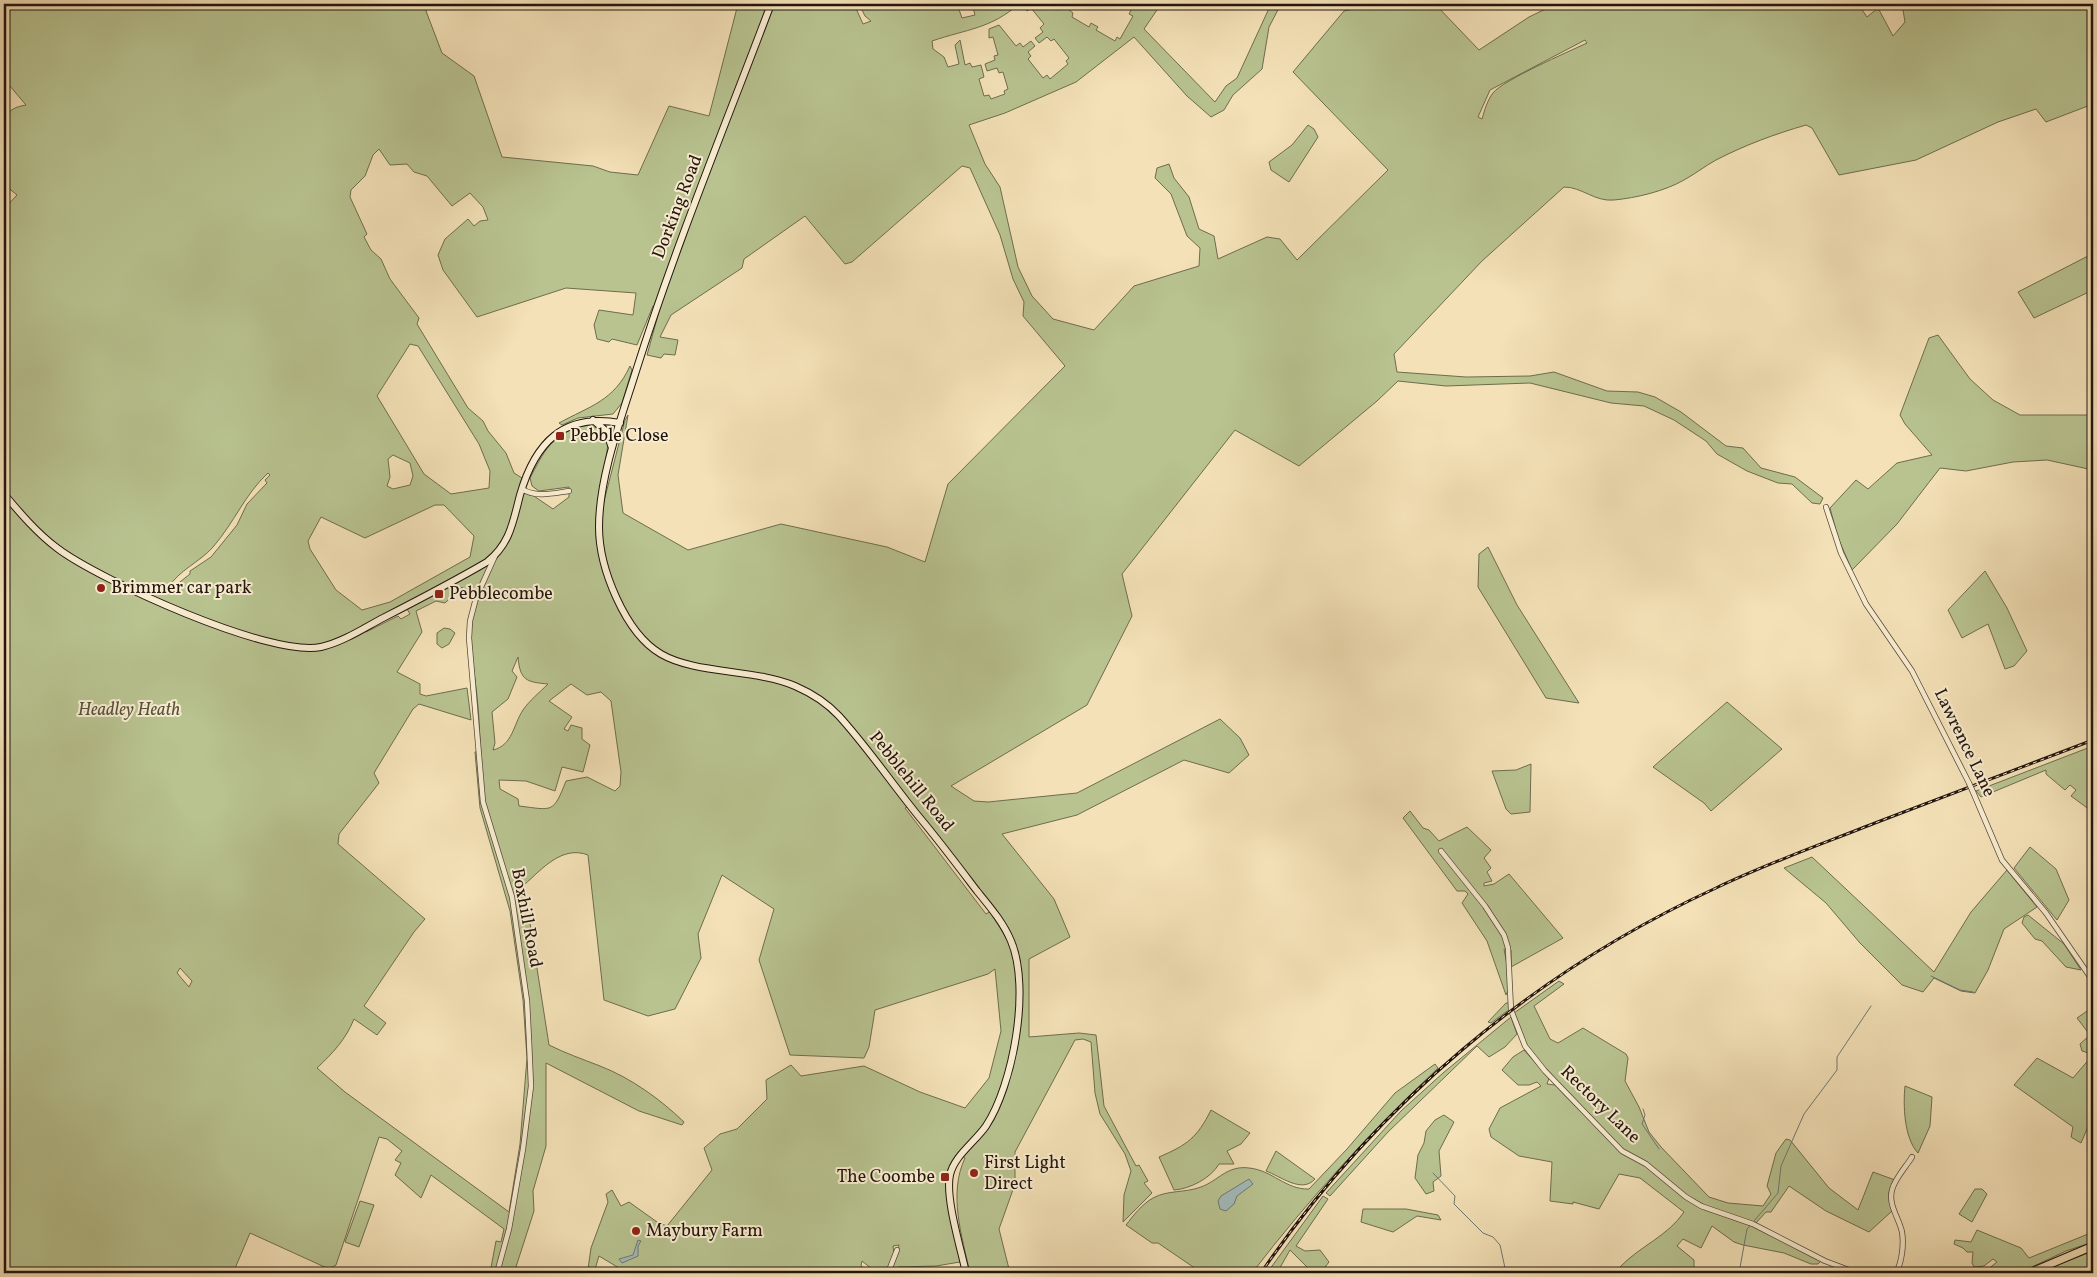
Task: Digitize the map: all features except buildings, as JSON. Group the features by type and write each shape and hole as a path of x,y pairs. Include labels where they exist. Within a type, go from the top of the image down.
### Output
{"main road":[{"name":"Dorking Road","path":"620,423 657,305 771,4"},
{"path":"593,420 606,431 613,449"},
{"path":"4,494 22,515 56,548 92,569 224,629 295,647 311,648 329,644 481,566 495,556 505,543 514,525 522,489 539,452 552,437 570,425 593,420 620,423"},
{"name":"Pebblehill Road","path":"620,423 601,505 599,521 600,544 608,577 629,621 646,644 664,656 691,664 759,675 788,683 810,693 836,714 949,853 1002,922 1013,945 1018,973 1018,1010 1012,1062 997,1108 984,1130 955,1161 950,1175 953,1211 966,1273"},
{"path":"2029,1273 2093,1246"}],"street":[{"path":"522,489 531,493 543,494 569,491"},
{"name":"Lawrence Lane","path":"1826,507 1841,553 1866,604 1912,671 1969,783 2002,860 2046,912 2093,981"},
{"name":"Boxhill Road","path":"495,556 476,598 470,630 478,758 483,802 512,897 527,1002 531,1086 509,1228 497,1273"},
{"path":"481,566 489,571"},
{"name":"Rectory Lane","path":"1441,851 1490,913 1504,935 1508,948 1512,1010 1525,1046 1545,1071 1622,1151 1646,1164 1686,1197 1701,1206 1753,1224 1825,1260 1857,1273"},
{"path":"1896,1273 1900,1266 1902,1236 1892,1207 1891,1192 1912,1157"},
{"path":"888,1273 897,1250"}],"green space":[{"name":"Headley Heath","path":"4,4 432,4 426,11 442,53 474,76 502,157 593,166 610,172 638,175 669,106 709,116 738,4 854,4 863,24 871,21 865,16 859,4 957,4 962,18 975,15 972,4 1019,4 988,24 932,41 933,49 944,57 948,67 959,64 955,45 960,40 965,65 970,63 972,67 981,65 984,77 979,79 984,96 989,95 991,99 1005,94 1004,91 1008,89 1003,72 999,73 997,68 987,71 985,64 995,60 994,56 998,55 993,37 989,38 989,29 999,25 1016,46 1020,43 1023,47 1031,41 1035,46 1028,52 1031,56 1028,59 1043,78 1047,75 1050,79 1068,64 1066,61 1069,58 1054,39 1051,41 1047,37 1039,43 1035,38 1043,32 1040,28 1044,24 1031,8 1027,11 1025,4 1046,4 1058,10 1060,6 1063,8 1066,4 1072,4 1069,10 1073,13 1072,17 1089,27 1091,23 1098,27 1096,30 1115,41 1117,37 1120,39 1133,16 1129,14 1131,10 1120,4 1161,4 1144,29 1215,102 1226,86 1237,78 1271,4 1281,4 1269,27 1262,69 1233,95 1224,110 1211,117 1187,96 1134,37 1076,82 1005,113 969,125 985,164 1000,187 1018,267 1032,296 1053,319 1094,330 1134,286 1199,266 1200,248 1187,236 1171,194 1155,178 1157,168 1169,164 1174,178 1189,197 1199,229 1214,236 1218,259 1267,237 1280,239 1297,260 1388,170 1293,72 1344,11 1379,4 1435,4 1479,50 1529,17 1556,4 1858,4 1867,17 1878,8 1893,36 1905,22 1902,4 2093,4 2093,104 2046,122 2036,109 1998,122 1916,160 1839,175 1812,128 1806,125 1738,149 1676,184 1641,196 1607,200 1577,189 1564,187 1482,261 1394,354 1397,372 1466,377 1530,376 1554,372 1607,391 1638,392 1655,397 1681,412 1726,446 1743,448 1761,468 1795,477 1823,498 1820,504 1812,503 1792,484 1778,483 1747,471 1717,454 1706,441 1674,420 1644,406 1611,403 1530,383 1446,386 1398,381 1299,466 1235,430 1122,574 1132,616 1087,705 951,786 974,801 988,802 1077,793 1220,719 1240,738 1249,755 1229,773 1184,760 1077,815 1002,834 1054,899 1070,937 1029,959 1029,1037 1079,1033 1096,1035 1104,1106 1136,1166 1139,1165 1148,1181 1144,1183 1152,1193 1123,1222 1124,1195 1131,1171 1125,1154 1100,1114 1095,1093 1091,1042 1083,1039 1075,1040 1015,1152 1015,1184 999,1229 1010,1273 970,1273 958,1215 957,1186 965,1158 960,1154 947,1178 960,1262 936,1266 898,1267 896,1273 890,1273 899,1245 893,1246 894,1253 886,1273 877,1273 862,1261 861,1266 871,1273 622,1273 619,1268 599,1256 595,1269 588,1269 591,1248 608,1202 606,1194 612,1190 621,1206 629,1202 657,1222 667,1226 712,1170 704,1148 720,1134 737,1129 767,1099 766,1080 791,1065 801,1076 864,1066 920,1092 965,1108 989,1078 1001,1031 995,969 988,974 875,1010 869,1047 864,1058 790,1055 759,960 774,909 722,875 698,934 701,958 675,1009 648,1016 604,1000 588,855 570,853 553,860 524,885 549,1045 612,1071 634,1083 655,1097 684,1122 682,1125 639,1111 546,1063 546,1146 533,1191 534,1211 514,1273 490,1273 496,1241 501,1242 504,1229 431,1175 421,1198 395,1175 401,1163 395,1160 402,1151 387,1139 379,1137 336,1265 329,1269 250,1233 233,1273 4,1273 4,209 17,195 6,186 4,188 4,119 13,109 26,105 4,79","holes":["1585,40 1587,43 1499,87 1489,99 1482,119 1478,117 1490,90","379,149 390,165 407,164 414,172 427,176 452,206 470,193 483,207 488,220 480,221 474,226 468,219 445,239 438,255 443,270 477,317 566,288 636,293 633,315 599,310 594,325 597,339 609,342 612,339 637,345 653,306 660,308 647,355 661,358 664,354 675,355 678,340 660,337 671,315 742,268 744,259 805,216 845,264 852,262 962,166 970,168 1000,235 1013,279 1024,302 1023,316 1065,366 948,484 925,562 887,547 781,524 688,550 623,513 618,475 628,415 625,420 603,505 599,554 596,525 608,444 604,434 590,426 582,426 565,433 544,452 530,478 532,486 539,491 569,487 569,497 553,509 528,492 518,493 522,478 514,473 506,453 488,431 483,421 468,408 417,324 419,318 390,279 381,259 371,250 364,237 367,234 350,197 351,190 365,176 373,155","410,344 418,346 479,444 490,471 489,488 451,494 424,474 377,396","393,455 410,463 413,476 410,485 393,489 387,486 390,477 388,459","268,473 270,475 265,480 267,483 247,504 237,525 211,557 190,571 190,574 171,589 168,588 178,576 213,547 246,499","435,505 444,505 474,536 470,557 390,602 362,610 336,590 310,549 308,541 321,517 365,538","462,587 471,600 478,600 474,611 471,635 479,724 480,751 475,752 480,808 510,911 523,1000 527,1058 520,1144 509,1212 345,1092 317,1068 338,1045 354,1019 377,1035 386,1023 364,1006 414,932 425,919 338,844 339,834 379,783 374,773 413,709 419,704 471,720 467,688 426,696 420,694 420,684 397,672 422,632 416,611 436,601 445,603","404,604 410,614 401,619 398,616 366,632 361,626","518,657 521,671 526,679 548,684 523,710 512,734 505,744 493,750 495,743 492,712 508,699 517,677 512,671","571,684 587,695 601,692 611,701 621,772 620,786 615,791 587,777 566,781 558,799 550,807 545,809 519,806 518,799 500,789 499,780 526,781 555,791 562,767 583,772 590,745 582,739 582,728 571,725 568,731 564,729 572,717 549,701","912,805 994,909 986,914 905,808","180,968 192,981 189,987 177,973"]},
{"path":"1308,125 1314,129 1318,137 1289,182 1271,170 1269,162 1292,145"},
{"path":"2088,256 2093,264 2093,290 2034,318 2018,292"},
{"path":"1938,335 1970,379 1993,400 2020,415 2093,415 2093,470 2047,460 2013,462 1966,471 1940,468 1897,524 1852,570 1838,538 1830,508 1856,480 1868,489 1897,463 1932,455 1905,424 1900,415 1929,338"},
{"path":"630,366 632,370 622,403 613,414 578,418 562,425 559,423 591,407 609,395 624,378"},
{"path":"1488,547 1517,605 1579,703 1546,698 1478,587 1479,554"},
{"path":"1985,571 2007,608 2027,651 2014,666 2005,669 1988,624 1962,638 1948,610"},
{"path":"444,628 450,629 455,633 449,644 442,648 437,644 437,633"},
{"path":"1727,702 1782,749 1711,811 1704,803 1653,767"},
{"path":"2093,746 2093,751 2087,754 2093,765 2093,806 2090,810 2071,796 2076,790 2070,785 2065,790 2046,774 2046,770 1981,797 1976,791"},
{"path":"1531,764 1530,812 1511,814 1506,809 1492,771 1516,770"},
{"path":"1410,811 1423,828 1429,830 1439,841 1467,827 1491,850 1484,858 1491,868 1487,872 1492,881 1484,883 1484,886 1494,884 1509,874 1563,938 1511,967 1511,950 1504,949 1509,979 1506,995 1487,941 1462,903 1468,894 1465,891 1457,891 1403,818"},
{"path":"2030,847 2056,869 2069,900 2057,920 2014,868"},
{"path":"1812,857 1934,972 1971,912 2007,870 2037,907 2004,929 1988,970 1975,993 1961,991 1934,978 1923,992 1902,985 1860,943 1826,903 1784,868"},
{"path":"2028,915 2064,944 2081,970 2066,967 2042,941 2035,939 2022,923 2024,917"},
{"path":"1559,981 1564,984 1534,1006 1550,1039 1558,1043 1583,1028 1626,1054 1628,1058 1625,1081 1639,1107 1649,1132 1709,1197 1728,1203 1763,1206 1771,1194 1767,1186 1776,1153 1786,1139 1790,1140 1829,1188 1858,1210 1873,1172 1895,1180 1889,1193 1892,1211 1869,1232 1826,1211 1789,1186 1771,1212 1766,1212 1756,1223 1708,1207 1694,1199 1702,1209 1754,1227 1821,1261 1818,1264 1811,1264 1784,1253 1743,1245 1734,1242 1712,1226 1701,1248 1683,1239 1677,1246 1694,1260 1694,1273 1627,1273 1620,1267 1670,1228 1684,1212 1640,1178 1619,1174 1599,1209 1573,1202 1573,1204 1550,1201 1552,1162 1519,1156 1491,1137 1489,1129 1500,1108 1541,1086 1537,1082 1529,1085 1518,1085 1502,1070 1513,1057 1524,1050 1549,1078 1547,1084 1555,1085 1579,1110 1610,1136 1538,1060 1524,1041 1514,1013"},
{"path":"1506,1003 1509,1003 1510,1009 1491,1023 1488,1022"},
{"path":"2093,1007 2092,1054 2082,1051 2080,1044 2090,1035 2077,1018"},
{"path":"1511,1017 1517,1034 1505,1047 1489,1057 1477,1046 1388,1132 1330,1196 1326,1193 1401,1111 1443,1073"},
{"path":"2091,1057 2093,1059 2093,1115 2081,1143 2071,1137 2073,1127 2014,1085 2037,1058 2073,1078"},
{"path":"1435,1064 1438,1068 1341,1167 1252,1273 1202,1273 1158,1243 1152,1243 1126,1225 1141,1207 1158,1195 1201,1187 1235,1169 1249,1168 1265,1172 1293,1186 1309,1189 1347,1149 1395,1093"},
{"path":"1905,1086 1932,1097 1930,1126 1918,1153 1913,1147 1907,1130 1904,1102"},
{"path":"1211,1110 1250,1133 1241,1144 1227,1151 1234,1164 1219,1164 1211,1174 1200,1182 1174,1190 1159,1157 1177,1149 1190,1140 1201,1127"},
{"path":"1444,1115 1454,1122 1439,1151 1441,1176 1433,1182 1434,1191 1426,1194 1415,1178 1418,1155 1424,1143 1426,1131 1435,1120"},
{"path":"1276,1151 1315,1179 1304,1185 1297,1184 1266,1171"},
{"path":"1975,1189 1982,1189 1987,1194 1972,1222 1959,1214"},
{"path":"1323,1196 1328,1199 1296,1246 1305,1251 1320,1250 1329,1262 1322,1271 1308,1268 1290,1250 1277,1273 1267,1273"},
{"path":"360,1201 374,1205 359,1247 345,1242"},
{"path":"1363,1209 1406,1209 1438,1215 1441,1220 1417,1216 1393,1232 1361,1222"},
{"path":"1977,1230 2021,1248 2029,1258 2093,1232 2093,1242 2066,1251 2019,1273 1983,1273 1997,1262 1993,1259 1984,1266 1974,1267 1972,1263 1973,1252 1967,1252 1954,1244 1955,1240 1971,1242"},
{"path":"2093,1251 2093,1273 2037,1273"}],"water":[{"path":"1249,1179 1253,1184 1237,1196 1234,1204 1226,1211 1220,1209 1218,1201 1221,1196"},
{"path":"638,1240 641,1241 638,1246 638,1256 622,1263 619,1259 633,1255"}],"waterway":[{"path":"1931,976 1960,990 1973,992"},
{"path":"1754,1221 1778,1193 1781,1166 1804,1114 1837,1070 1837,1057 1871,1006"},
{"path":"1643,1109 1645,1115 1642,1124 1659,1149"},
{"path":"1433,1173 1455,1196 1454,1204 1483,1233 1493,1237 1500,1245 1505,1268 1510,1269 1511,1273"},
{"path":"1739,1273 1747,1229 1750,1226"}],"railway":[{"path":"1261,1273 1305,1212 1354,1155 1406,1100 1462,1050 1521,1003 1584,960 1649,922 1755,870 2093,740"}],"place":[{"name":"Pebble Close","path":"560,436"},
{"name":"Brimmer car park","path":"101,588"},
{"name":"Pebblecombe","path":"439,594"},
{"name":"First Light Direct","path":"974,1173"},
{"name":"The Coombe","path":"945,1177"},
{"name":"Maybury Farm","path":"636,1231"}]}
